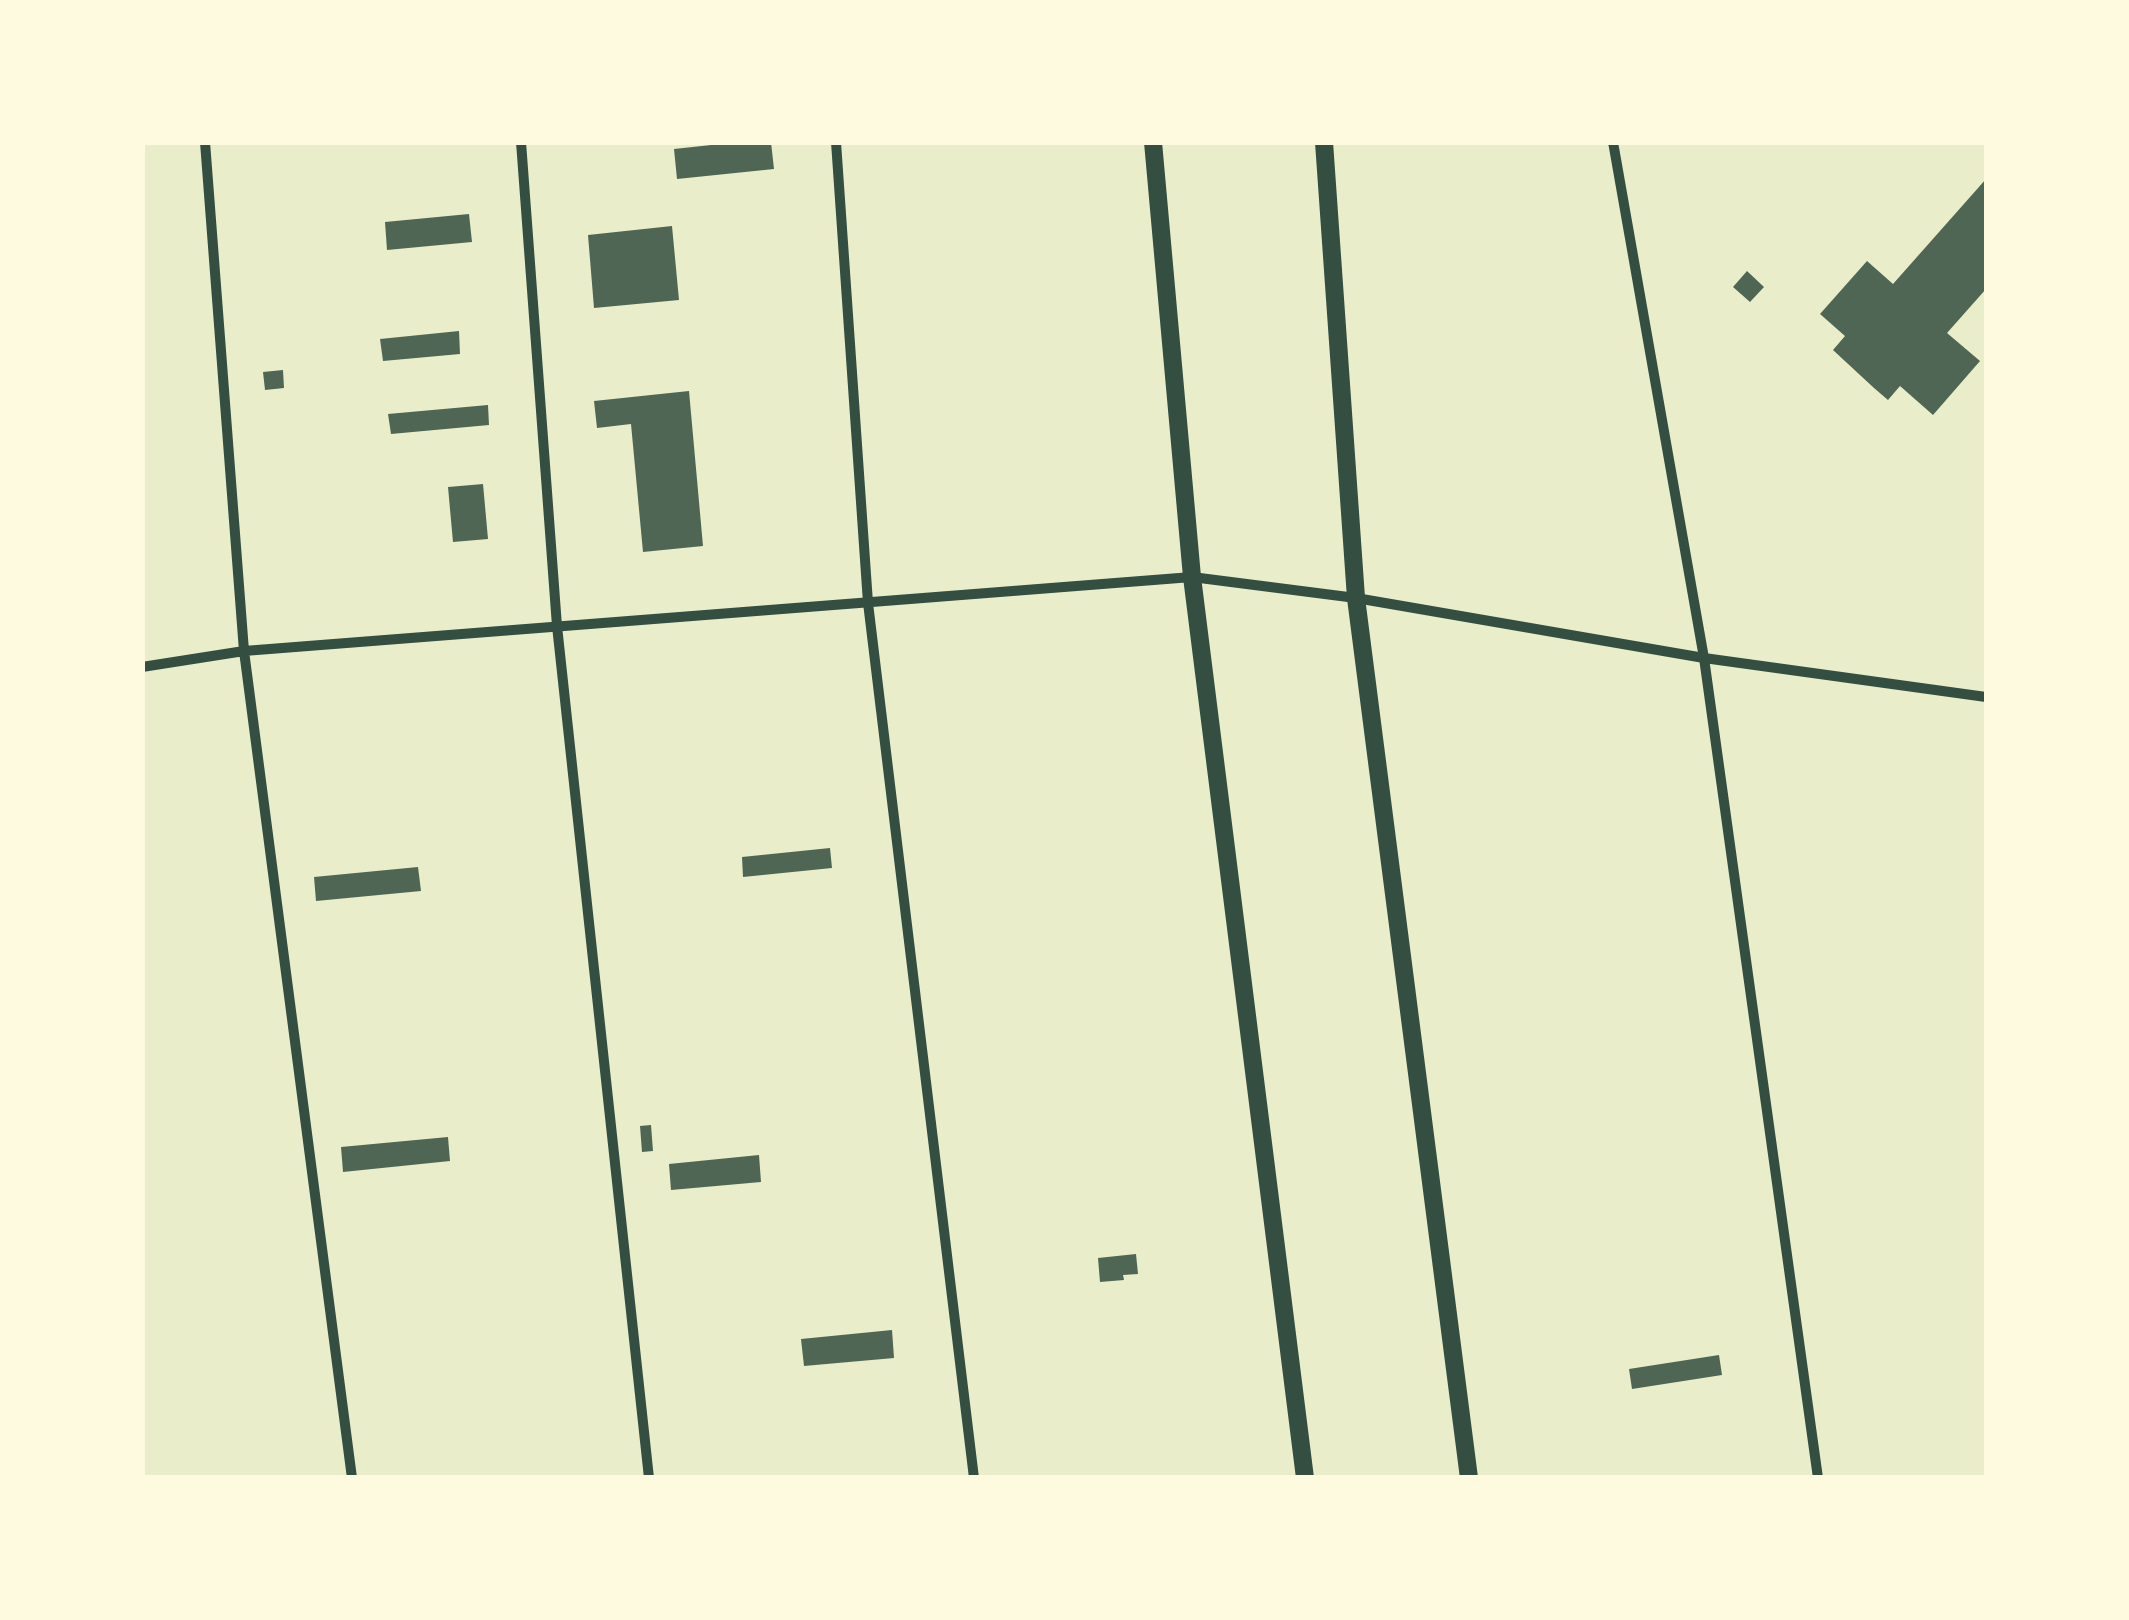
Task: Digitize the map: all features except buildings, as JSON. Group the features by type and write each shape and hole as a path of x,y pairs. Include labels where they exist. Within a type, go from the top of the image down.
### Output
{"street":[{"path":"205,142 244,651 352,1478"},
{"path":"521,142 557,626 649,1478"},
{"path":"836,142 868,603 974,1478"},
{"path":"1153,142 1192,578 1306,1478"},
{"path":"1324,142 1356,598 1469,1478"},
{"path":"1613,142 1704,658 1818,1478"},
{"path":"142,668 244,651 1192,578 1356,598 1704,658 1986,697"}]}
